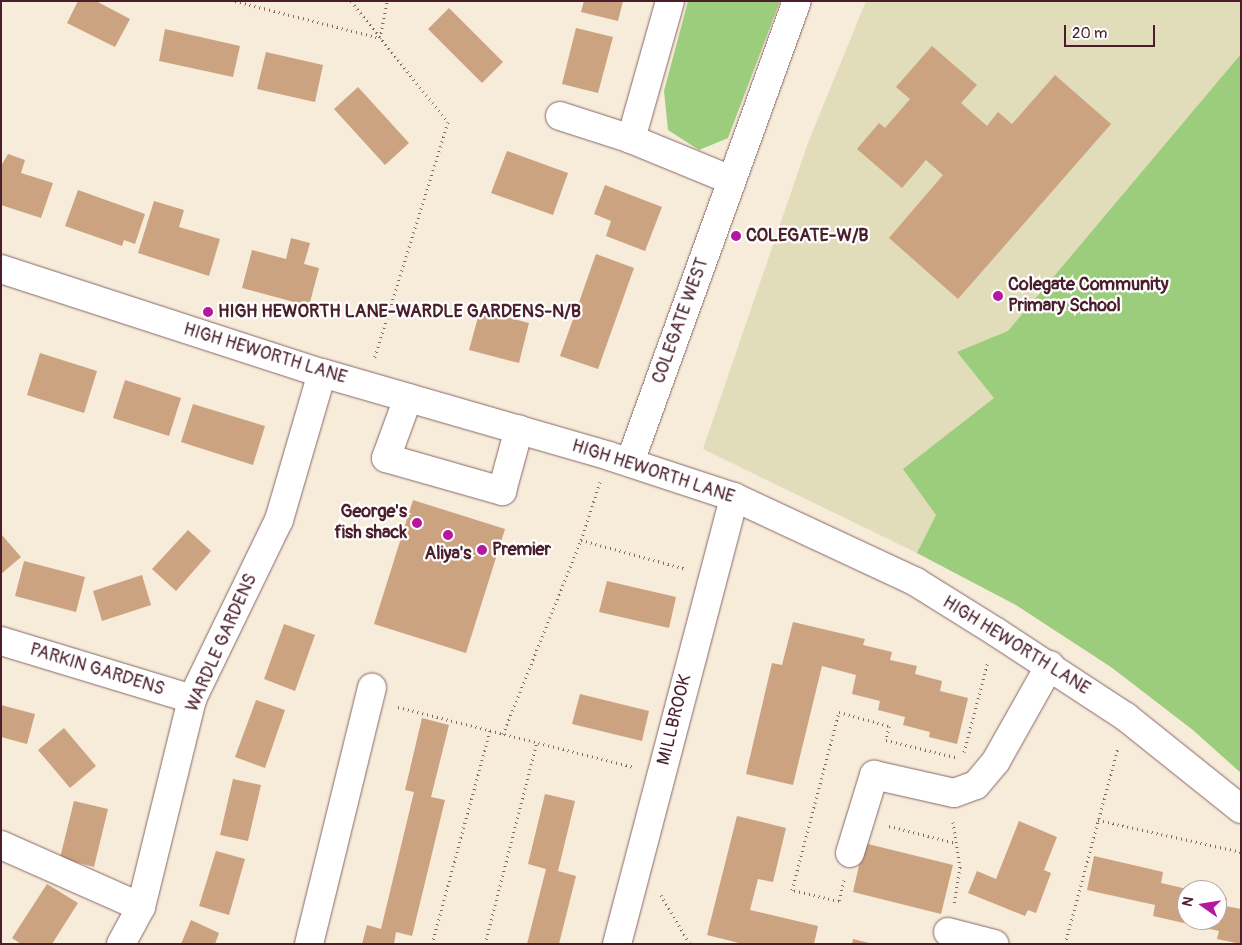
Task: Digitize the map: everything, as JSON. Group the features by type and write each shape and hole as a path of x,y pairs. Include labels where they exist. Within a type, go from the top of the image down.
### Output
{"street":[{"path":"631,139 670,1"},
{"name":"COLEGATE WEST","path":"619,459 732,180 797,1"},
{"path":"560,116 631,139 732,180"},
{"name":"HIGH HEWORTH LANE","path":"1,269 322,373 619,459 734,497 843,546 916,582 1050,665 1126,717 1241,809"},
{"name":"WARDLE GARDENS","path":"121,944 141,907 192,699 279,520 322,373"},
{"path":"408,398 386,458 502,491 519,429"},
{"name":"MILLBROOK","path":"617,944 711,575 734,497"},
{"name":"PARKIN GARDENS","path":"1,641 192,699"},
{"path":"850,853 874,775 954,793 976,785 996,761 1050,665"},
{"path":"309,944 370,694"},
{"path":"1,845 141,907"},
{"path":"948,932 994,944"}],"path":[{"path":"235,1 380,38"},
{"path":"351,1 448,122 366,386"},
{"path":"380,38 387,1"},
{"path":"503,734 581,540 619,459"},
{"path":"581,540 711,575"},
{"path":"370,694 503,734 661,774"},
{"path":"1065,944 1126,717"},
{"path":"432,944 490,730"},
{"path":"485,944 537,742"},
{"path":"861,818 956,843"},
{"path":"1098,820 1241,852"},
{"path":"640,858 690,944"}],"shaded area":[{"name":"Colegate Community Primary School","path":"866,1 1241,1 1241,773 1193,730 1111,667 1016,605 917,553 703,449 808,143"}],"green space":[{"path":"688,1 780,1 728,138 699,150 668,130 664,91"},
{"path":"1241,54 1241,773 1193,730 1111,667 1016,605 917,553 936,515 903,469 994,398 957,352 1008,331"}],"building":[{"path":"78,1 96,1 130,19 115,47 67,23"},
{"path":"584,1 623,1 618,21 581,12"},
{"path":"449,8 503,62 482,83 428,29"},
{"path":"576,28 613,37 598,93 562,84"},
{"path":"165,29 240,46 233,77 159,61"},
{"path":"932,46 977,85 961,103 987,126 998,112 1012,124 1055,75 1111,124 958,299 889,238 943,175 926,160 902,188 857,149 879,123 885,128 910,99 896,87"},
{"path":"266,52 323,65 315,102 257,89"},
{"path":"358,87 409,143 385,165 334,109"},
{"path":"507,151 568,173 553,215 491,193"},
{"path":"8,154 25,160 21,173 53,183 41,218 1,205 1,166"},
{"path":"605,185 662,207 645,251 606,236 611,221 594,214"},
{"path":"78,190 145,214 135,244 124,240 122,246 65,226"},
{"path":"154,201 184,210 179,227 220,239 209,276 138,253"},
{"path":"291,238 310,243 304,264 319,268 309,306 242,288 252,250 286,259"},
{"path":"596,254 634,268 598,369 560,356"},
{"path":"480,310 529,323 519,363 469,350"},
{"path":"40,353 97,371 84,413 27,395"},
{"path":"125,380 181,398 169,436 113,418"},
{"path":"193,404 265,426 253,465 181,442"},
{"path":"413,500 505,529 466,653 374,624"},
{"path":"188,530 211,551 176,591 152,569"},
{"path":"1,534 21,557 1,574"},
{"path":"24,561 85,577 76,612 15,596"},
{"path":"142,575 151,605 102,621 93,591"},
{"path":"607,581 676,597 669,628 599,612"},
{"path":"793,622 865,639 863,645 892,652 890,660 917,666 915,674 942,681 940,691 968,698 957,744 929,737 930,732 903,725 905,717 878,710 880,701 852,694 856,675 822,666 793,785 746,774 772,663 782,665"},
{"path":"284,624 315,635 295,691 264,679"},
{"path":"580,694 649,711 642,741 572,724"},
{"path":"256,700 285,710 265,768 235,757"},
{"path":"1,705 35,714 27,744 1,737"},
{"path":"422,718 449,725 431,797 445,800 412,936 396,932 394,944 362,944 367,925 381,929 414,792 405,790"},
{"path":"64,728 96,766 70,788 38,750"},
{"path":"233,779 261,785 248,841 220,835"},
{"path":"545,794 575,801 558,871 576,876 559,944 527,944 546,869 528,864"},
{"path":"74,801 108,809 94,867 60,858"},
{"path":"737,816 786,828 773,882 758,879 750,910 818,926 814,944 743,944 707,935"},
{"path":"1019,821 1057,837 1044,870 1051,873 1036,913 1028,910 1025,916 968,893 977,871 996,879"},
{"path":"864,843 953,865 941,914 853,892"},
{"path":"216,851 245,859 229,915 199,906"},
{"path":"1094,856 1163,872 1161,883 1177,887 1177,921 1153,916 1155,905 1087,890"},
{"path":"47,884 78,903 52,944 21,944 12,938"},
{"path":"1227,906 1241,909 1241,944 1217,939 1219,931 1215,930 1227,930"},
{"path":"191,920 219,933 215,944 181,944"},
{"path":"853,939 869,943 869,944 852,944"}],"place":[{"name":"COLEGATE-W/B","path":"736,236"},
{"name":"Colegate Community Primary School","path":"998,296"},
{"name":"HIGH HEWORTH LANE-WARDLE GARDENS-N/B","path":"208,312"},
{"name":"George's fish shack","path":"417,523"},
{"name":"Aliya's","path":"448,535"},
{"name":"Premier","path":"482,550"}]}
